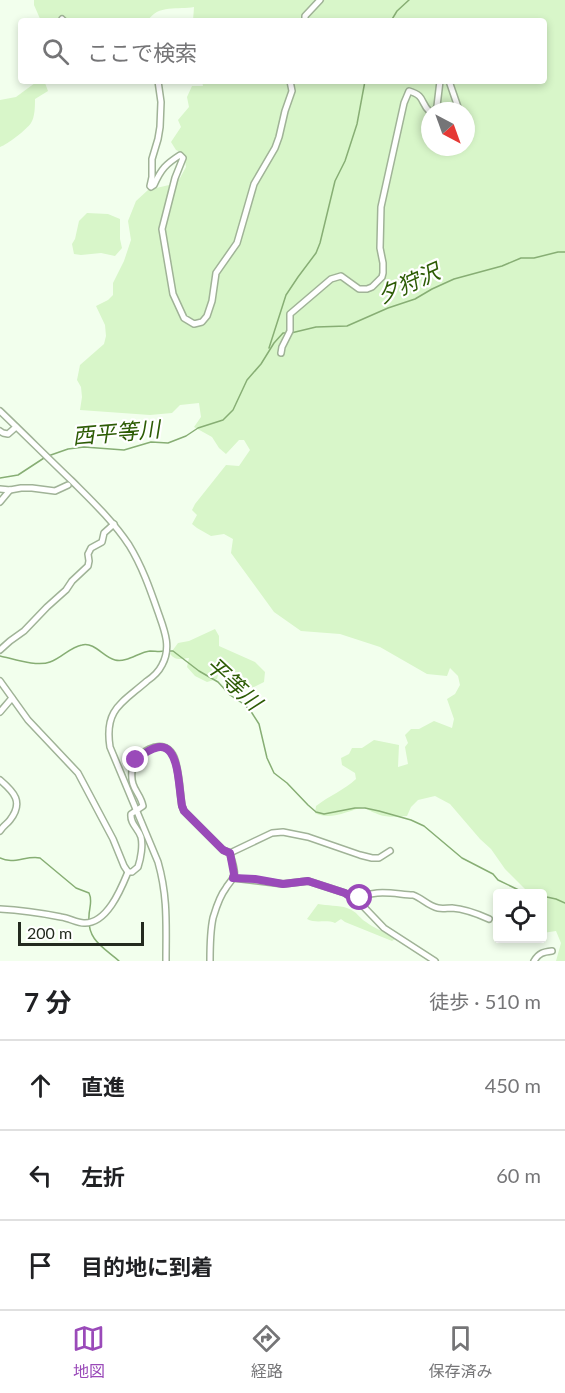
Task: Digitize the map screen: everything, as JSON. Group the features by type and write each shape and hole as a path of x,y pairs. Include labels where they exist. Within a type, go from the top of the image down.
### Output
{"street":[{"path":"305,18 320,0"},
{"path":"158,84 161,102 160,127 152,159 150,186 154,185 167,164 180,155 183,158 175,178 162,229 173,294 184,318 194,324 202,322 207,316 212,301 216,273 237,243 254,184 279,137 292,91 291,84"},
{"path":"437,102 440,84"},
{"path":"450,84 456,102"},
{"path":"281,353 290,331 290,314 331,279 341,276 354,287 367,289 382,277 381,207 404,103 409,91 417,93 424,102"},
{"path":"0,411 114,524 145,574 166,635 167,648 162,666 149,680 122,701 109,722 110,747 158,862 165,891 166,961"},
{"path":"0,431 8,434 16,427"},
{"path":"0,489 32,488 55,492 68,485"},
{"path":"0,502 10,490"},
{"path":"0,650 24,632 88,566 88,554 91,548 102,542 104,533 114,524"},
{"path":"0,681 28,720 78,773 128,872"},
{"path":"0,712 12,698"},
{"path":"128,872 132,873 140,862 142,840 130,817 143,806 133,785 134,764 150,748 156,746 168,749 174,756 184,811 223,850 230,853 272,833 283,832 308,837 372,858 380,858 390,851"},
{"path":"0,780 15,794 17,805 10,820 0,831"},
{"path":"210,961 213,919 224,889 234,874 230,853"},
{"path":"0,909 38,912 68,918 82,924 88,923 105,913 128,872"},
{"path":"233,878 283,884 308,881 345,893 384,928 435,961"},
{"path":"356,901 377,892 412,895 436,908 454,908 473,912 489,920"},
{"path":"534,961 538,955 552,951"}],"green space":[{"path":"34,0 565,0 565,961 556,961 561,943 556,931 547,932 547,889 525,889 450,804 435,796 418,800 411,807 407,816 400,817 384,816 363,807 333,816 315,813 316,806 356,779 355,773 342,765 341,758 349,754 352,748 362,748 374,740 399,745 398,767 408,764 405,747 408,743 405,735 411,729 419,729 434,721 452,728 454,719 447,699 455,694 460,685 458,676 450,668 447,676 427,674 380,647 340,634 301,631 274,612 231,553 233,539 224,534 211,536 192,524 197,515 192,510 195,504 226,465 239,466 250,450 244,440 239,440 226,454 212,437 194,427 201,417 199,403 180,405 172,413 150,415 80,410 81,387 77,380 80,365 104,344 105,325 96,306 113,295 113,283 131,240 128,221 136,201 148,190 169,185 180,178 186,167 184,154 176,150 171,142 181,127 178,120 189,107 187,97 192,86 203,86 203,84 547,84 547,18 193,18 194,7 163,10 150,18 40,18"},
{"path":"34,84 45,84 48,91 35,99 31,123 0,147 0,100 16,97"},
{"path":"87,213 108,214 120,219 122,248 115,256 101,253 74,254 72,244 79,221"},
{"path":"215,629 219,636 219,646 255,662 265,672 264,682 252,688 224,671 218,675 217,679 207,682 195,676 187,667 189,658 176,659 170,654 178,643 189,641"},
{"path":"318,904 340,906 351,910 395,939 392,941 341,919 335,923 307,919"}],"waterway":[{"path":"393,18 409,0"},
{"path":"269,348 286,295 316,253 320,243 335,181 345,161 357,124 364,84"},
{"name":"夕狩沢","path":"291,333 316,327 347,326 415,299 454,279 502,266 521,258 565,252"},
{"name":"西平等川","path":"48,456 68,449 84,447 124,450 151,442 168,443 198,428 223,420 233,410 247,380 261,364 274,343 283,333 286,333"},
{"name":"西平等川","path":"0,478 18,475 44,458"},
{"name":"平等川","path":"0,656 39,664 54,660 82,645 91,646 119,661 150,651 164,651"},
{"name":"平等川","path":"169,651 173,651 218,682 230,695 245,705 259,724 267,758 274,773 316,812 324,814 365,808 411,820 424,826 462,858 517,889"},
{"path":"0,858 10,861 40,858 76,888 89,893 91,899 89,924 93,937 119,961"},
{"name":"平等川","path":"547,897 565,903"}],"route":[{"path":"136,760 150,748 156,746 171,752 176,764 184,811 223,850 230,853 233,878 283,884 308,881 345,893 356,901 360,898"}]}
